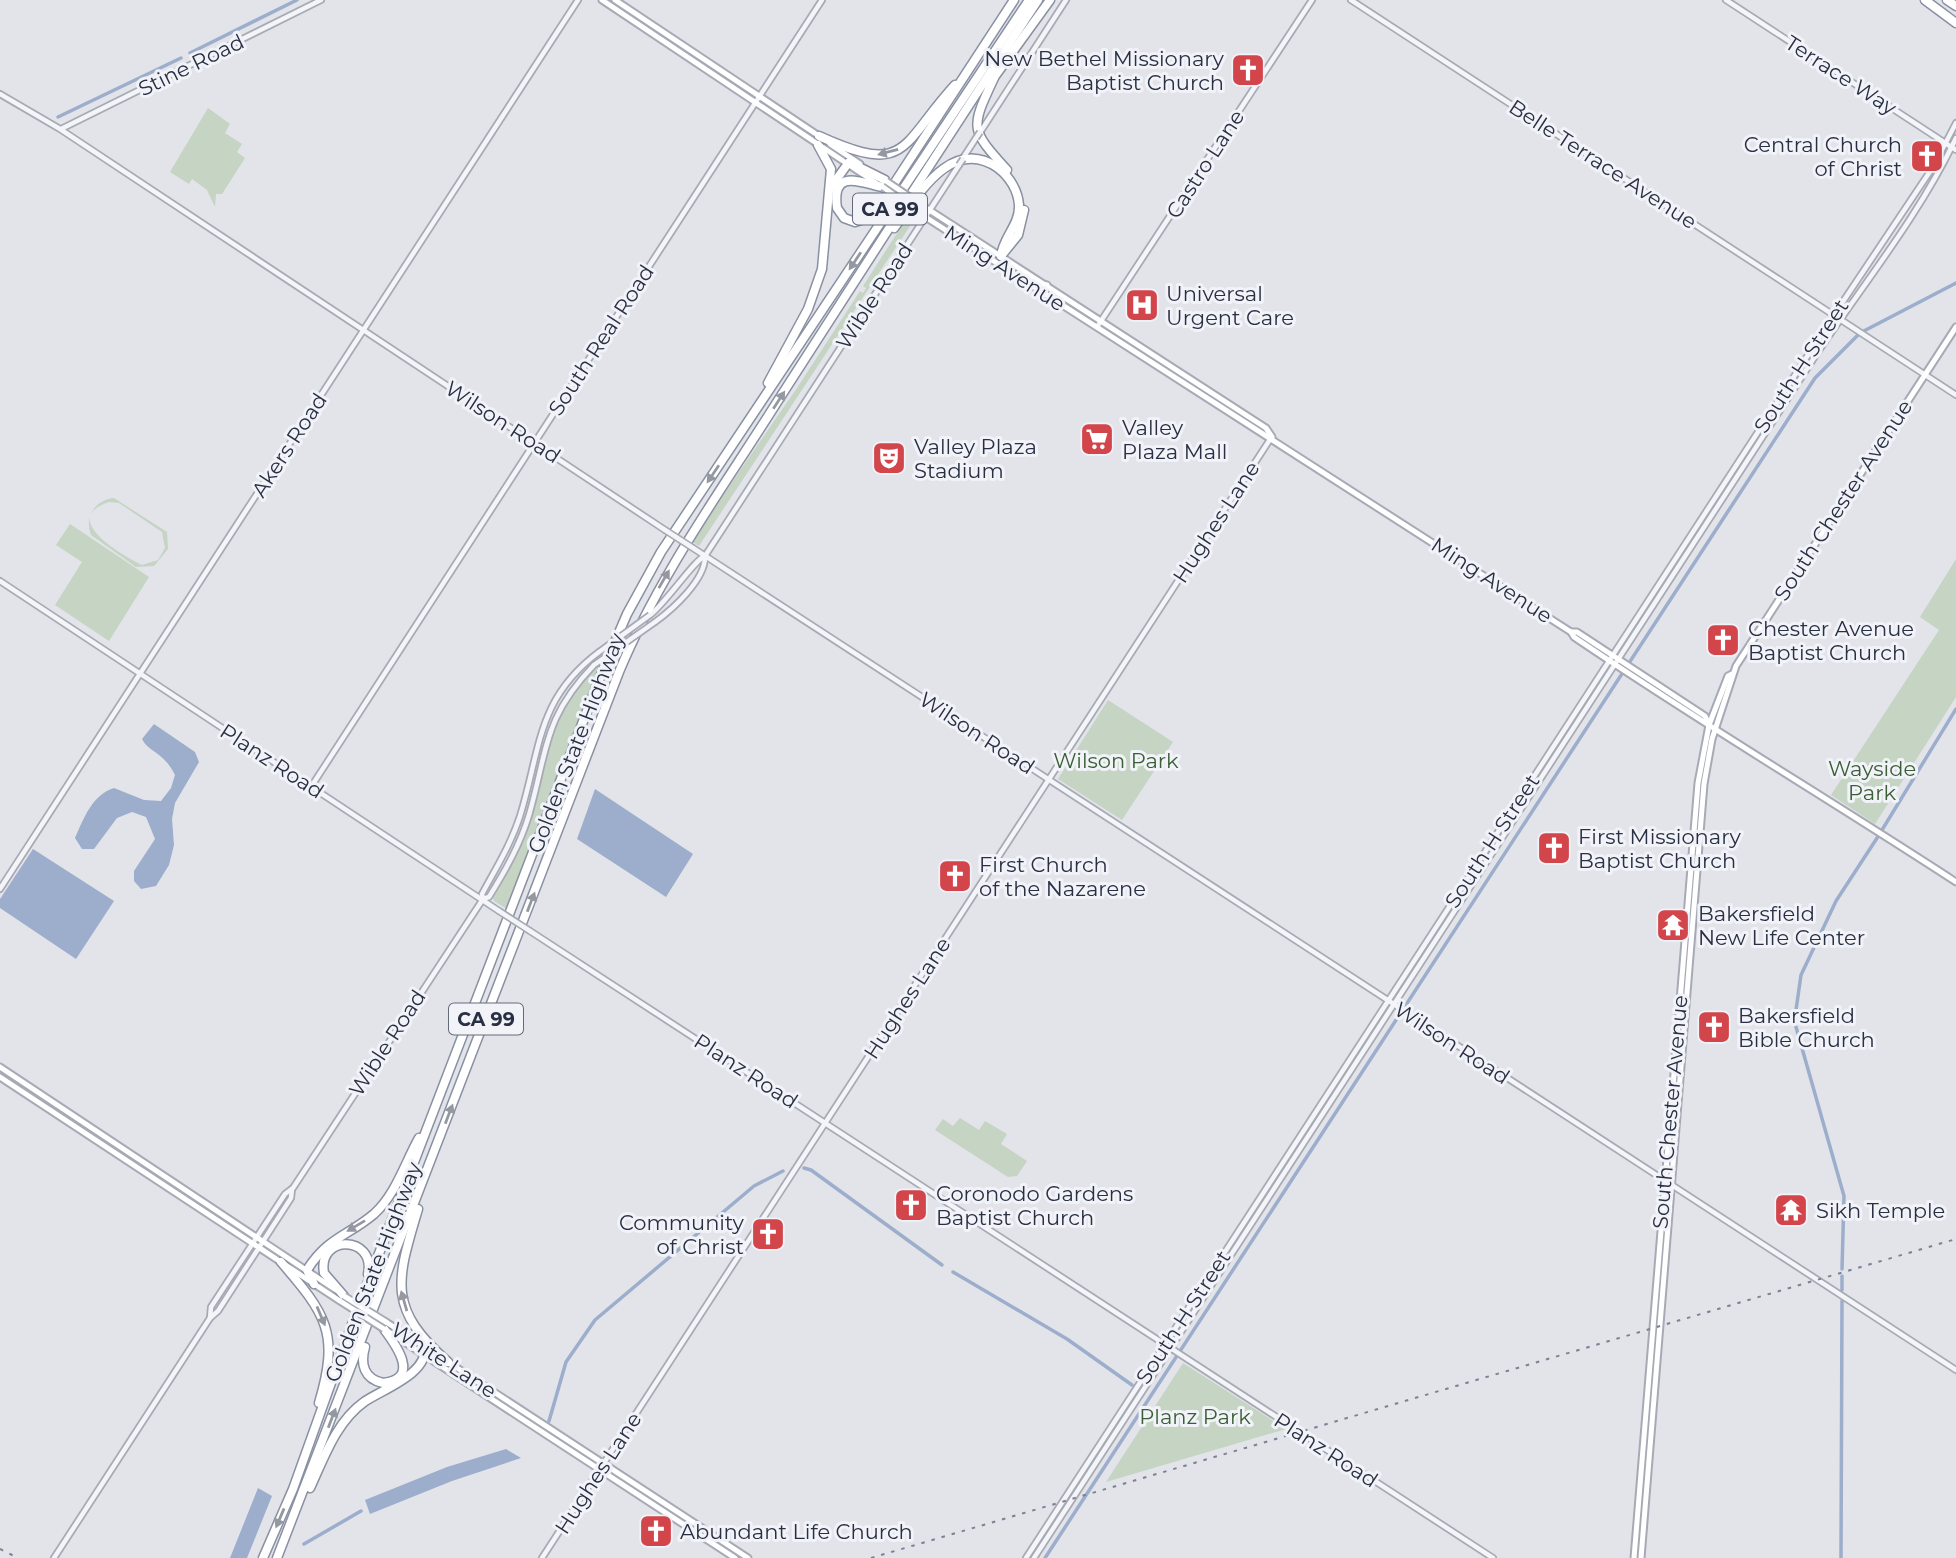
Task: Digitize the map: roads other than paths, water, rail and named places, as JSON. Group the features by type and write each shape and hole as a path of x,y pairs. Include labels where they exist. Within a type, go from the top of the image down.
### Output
{"highway":[{"path":"884,184 859,179 848,181 837,194 837,208 844,218 855,222 873,216 1014,0"},
{"name":"Golden State Highway","path":"264,1558 293,1489 355,1316 617,635 661,552 1029,0"},
{"name":"Golden State Highway","path":"277,1558 619,672 643,618 672,567 858,275 1038,0"},
{"path":"948,137 1050,0"},
{"path":"1925,0 1956,23"},
{"path":"1947,0 1956,6"},
{"path":"819,141 862,154 894,152 910,141 944,96 969,70"},
{"path":"994,78 978,113 977,133 1016,182 1024,205 1019,232 999,259"},
{"path":"751,417 816,288 822,269 831,187 830,164 819,141"},
{"path":"858,275 932,177 941,169 959,161 976,160 995,166 1016,191 1018,215 999,259"},
{"path":"831,187 846,164 853,163 884,184"},
{"path":"314,1284 306,1270 327,1243 361,1223 385,1202 434,1111"},
{"path":"435,1149 400,1279 403,1300 413,1324 448,1362"},
{"path":"342,1298 326,1277 323,1264 332,1248 348,1243 363,1250 369,1262 355,1316"},
{"path":"281,1262 317,1307 329,1348 327,1375 293,1489"},
{"path":"374,1311 362,1364 371,1378 387,1383 399,1376 404,1362 403,1355 385,1326"},
{"path":"298,1504 306,1496 349,1414 367,1400 406,1378 424,1351"}],"main road":[{"name":"Ming Avenue","path":"602,0 884,184 918,208 925,217 1047,285 1144,358 1262,434 1272,437 1712,727 1956,882"},
{"name":"Ming Avenue","path":"616,1 686,47 756,99"},
{"path":"620,12 644,24 651,23"},
{"path":"647,30 686,47"},
{"name":"Ming Avenue","path":"819,141 846,164"},
{"name":"Ming Avenue","path":"918,208 929,210 999,259 1024,281 1164,362 1229,404 1266,428 1272,437"},
{"path":"1024,281 1047,285"},
{"name":"South Chester Avenue","path":"1634,1558 1698,783 1712,727 1728,676 1732,674 1956,327"},
{"path":"1144,358 1158,363 1164,362"},
{"path":"1210,401 1225,407 1229,404"},
{"name":"South Chester Avenue","path":"1641,1558 1704,783 1712,727"},
{"name":"White Lane","path":"0,1068 261,1239 342,1298 514,1414 748,1558"},
{"name":"White Lane","path":"0,1077 314,1284 342,1298"},
{"path":"40,1103 65,1115 72,1115"},
{"path":"68,1121 102,1135"},
{"path":"101,1143 129,1153"},
{"path":"166,1186 191,1198 199,1198"},
{"name":"White Lane","path":"424,1351 448,1362 537,1420 602,1468 735,1558"},
{"path":"482,1392 512,1408 517,1407"},
{"path":"514,1414 537,1420"}],"street":[{"name":"Stine Road","path":"60,129 321,0"},
{"name":"Akers Road","path":"0,889 578,0"},
{"name":"South Real Road","path":"311,787 822,0"},
{"name":"Wible Road","path":"210,1318 211,1307 236,1269 261,1239 285,1194 293,1188 483,899 489,897 500,880 524,831 554,717 570,691 594,665 655,622 691,586 705,565 705,556 1066,0"},
{"name":"Castro Lane","path":"1099,324 1312,0"},
{"name":"Belle Terrace Avenue","path":"1351,0 1956,395"},
{"name":"Terrace Way","path":"1726,0 1954,149"},
{"name":"Wilson Road","path":"0,94 60,129 665,530 1956,1370"},
{"name":"South H Street","path":"1034,1558 1172,1351 1616,662 1653,593 1834,315 1888,238 1956,123"},
{"name":"South H Street","path":"1026,1558 1388,1001 1904,226 1954,149 1956,138"},
{"name":"Hughes Lane","path":"542,1558 1272,437"},
{"name":"Wible Road","path":"483,899 482,894 516,828 547,713 572,675 650,615 677,590 697,559 705,556"},
{"name":"Planz Road","path":"0,582 1181,1357 1493,1558"},
{"path":"1646,617 1653,593"},
{"name":"Wible Road","path":"54,1558 210,1318 218,1311 256,1245"},
{"path":"234,1286 232,1280 236,1269"},
{"path":"1034,1546 1040,1550"}],"water":[{"path":"154,724 195,752 199,762 175,803 172,819 174,845 169,865 156,886 141,889 134,881 134,871 155,839 146,817 132,812 117,818 94,849 82,849 75,838 90,808 106,791 114,788 144,800 161,801 171,788 175,775 171,767 142,739"},
{"path":"595,789 693,854 666,897 577,839"},
{"path":"33,849 114,901 76,959 0,908 0,899"},
{"path":"506,1449 521,1458 452,1481 370,1514 365,1500 447,1467"},
{"path":"258,1488 272,1496 247,1558 230,1558"}],"waterway":[{"path":"190,53 297,0"},
{"path":"58,117 181,58"},
{"path":"1045,1558 1815,378 1860,333 1956,283"},
{"path":"1882,830 1956,709"},
{"path":"1795,1017 1801,975 1836,901 1879,835"},
{"path":"1796,1027 1844,1196 1842,1269"},
{"path":"804,1168 811,1170 942,1265"},
{"path":"549,1421 566,1362 595,1320 754,1186 783,1171"},
{"path":"953,1272 1067,1339 1132,1385"},
{"path":"1842,1276 1842,1290"},
{"path":"1841,1558 1842,1301"},
{"path":"304,1544 361,1511"}],"railway":[{"path":"871,1558 1956,1239"},
{"path":"0,1549 18,1558"}],"place":[{"name":"New Bethel Missionary Baptist Church","path":"1248,70"},
{"name":"Central Church of Christ","path":"1927,156"},
{"name":"Universal Urgent Care","path":"1142,305"},
{"name":"Valley Plaza Mall","path":"1097,439"},
{"name":"Valley Plaza Stadium","path":"889,458"},
{"name":"Chester Avenue Baptist Church","path":"1723,640"},
{"name":"First Missionary Baptist Church","path":"1554,848"},
{"name":"First Church of the Nazarene","path":"955,876"},
{"name":"Bakersfield New Life Center","path":"1673,925"},
{"name":"Bakersfield Bible Church","path":"1714,1027"},
{"name":"Coronodo Gardens Baptist Church","path":"911,1205"},
{"name":"Sikh Temple","path":"1791,1210"},
{"name":"Community of Christ","path":"768,1234"},
{"name":"Abundant Life Church","path":"656,1531"}],"park label":[{"name":"Wilson Park","path":"1116,760"},
{"name":"Wayside Park","path":"1872,780"},
{"name":"Planz Park","path":"1195,1416"}]}
